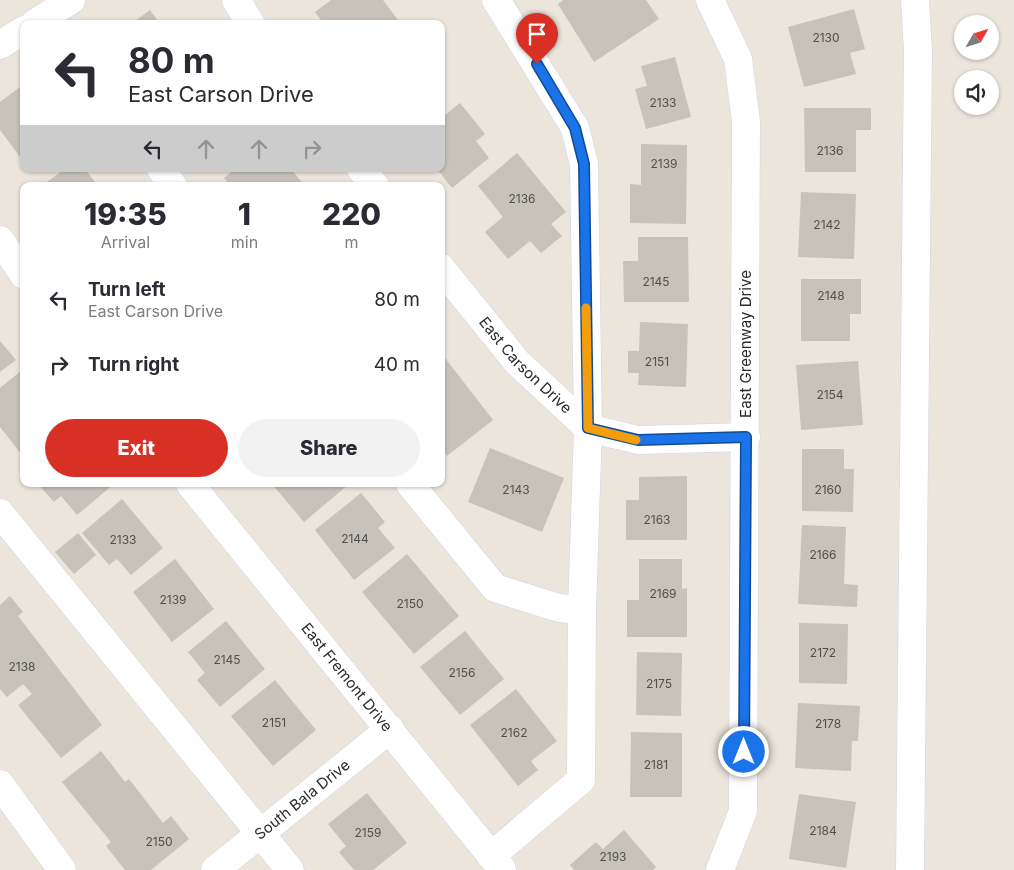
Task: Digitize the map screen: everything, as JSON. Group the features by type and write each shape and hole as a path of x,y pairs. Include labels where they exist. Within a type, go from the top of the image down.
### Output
{"street":[{"path":"236,0 248,20"},
{"path":"496,0 575,128 584,164 588,428 582,610 581,780 497,863"},
{"name":"East Greenway Drive","path":"710,0 738,60 746,122 743,811 720,870"},
{"path":"910,870 918,51 915,0"},
{"path":"0,45 20,32"},
{"path":"363,172 371,182"},
{"path":"0,240 20,269"},
{"name":"East Carson Drive","path":"445,273 517,362 588,428 638,440 746,437"},
{"name":"East Fremont Drive","path":"192,487 390,728 497,863"},
{"path":"412,487 495,588 559,608 582,610"},
{"path":"0,513 290,870"},
{"name":"South Bala Drive","path":"215,870 390,728"},
{"path":"0,784 62,870"}],"building":[{"path":"331,0 383,0 398,20 321,20 315,12"},
{"path":"563,0 646,0 659,19 594,62 558,4"},
{"path":"854,9 865,49 850,53 856,74 804,87 788,27"},
{"path":"150,10 157,20 136,20"},
{"path":"675,57 691,117 646,129 635,89 647,86 641,66"},
{"path":"20,87 20,157 0,130 0,102"},
{"path":"460,103 485,134 476,141 489,158 452,188 439,172 445,172 445,115"},
{"path":"804,108 871,108 871,130 856,130 856,172 805,172"},
{"path":"641,144 687,145 686,224 630,223 630,184 641,185"},
{"path":"517,153 566,212 551,224 562,236 541,253 530,241 508,259 485,232 503,217 478,186"},
{"path":"61,172 87,172 95,182 47,182"},
{"path":"231,172 293,172 302,182 228,182 224,178"},
{"path":"801,192 856,194 854,259 798,257"},
{"path":"638,237 688,237 689,302 624,302 623,261 638,261"},
{"path":"801,279 861,279 861,314 850,314 850,341 801,341"},
{"path":"640,322 688,324 686,387 638,385 639,373 628,373 628,351 639,351"},
{"path":"0,341 16,360 0,372"},
{"path":"445,358 493,420 447,456 445,454"},
{"path":"858,361 863,425 801,430 796,365"},
{"path":"20,372 20,452 0,427 0,388"},
{"path":"490,448 564,478 542,532 468,502"},
{"path":"802,449 844,449 844,469 854,469 853,512 802,511"},
{"path":"687,476 687,540 626,540 626,500 639,500 639,477"},
{"path":"41,487 110,487 77,515 61,496 54,502"},
{"path":"275,487 345,487 304,522"},
{"path":"361,493 385,522 378,528 395,548 354,580 315,530"},
{"path":"122,499 163,548 131,575 117,559 109,565 82,533"},
{"path":"802,525 846,527 844,584 858,585 857,607 798,604"},
{"path":"78,533 96,555 74,574 55,552"},
{"path":"407,554 459,616 414,654 362,592"},
{"path":"175,559 214,609 172,642 133,592"},
{"path":"639,559 682,559 682,589 687,588 687,637 627,637 627,600 639,600"},
{"path":"10,596 23,612 18,616 102,725 61,758 18,705 32,694 23,684 7,697 0,689 0,605"},
{"path":"226,621 265,669 220,707 197,680 205,673 188,652"},
{"path":"799,623 848,624 847,684 799,683"},
{"path":"465,631 504,679 460,715 420,667"},
{"path":"637,652 682,653 681,716 636,715"},
{"path":"275,680 316,730 273,766 231,716"},
{"path":"516,689 557,741 531,761 538,770 518,786 470,725"},
{"path":"798,703 860,706 858,741 852,741 851,771 795,768"},
{"path":"631,732 682,733 682,797 630,797"},
{"path":"101,751 125,782 129,779 163,823 171,816 189,839 151,870 125,870 106,846 111,842 62,782"},
{"path":"367,793 407,843 373,870 354,870 339,852 346,846 328,824"},
{"path":"799,794 856,802 846,868 789,859"},
{"path":"624,830 656,867 653,870 574,870 570,865 596,842 603,849"}],"slow traffic":[{"path":"586,308 588,428 636,440"}],"route":[{"path":"537,64 558,96 575,128 584,164 588,428 638,440 746,437 744,752"}]}
